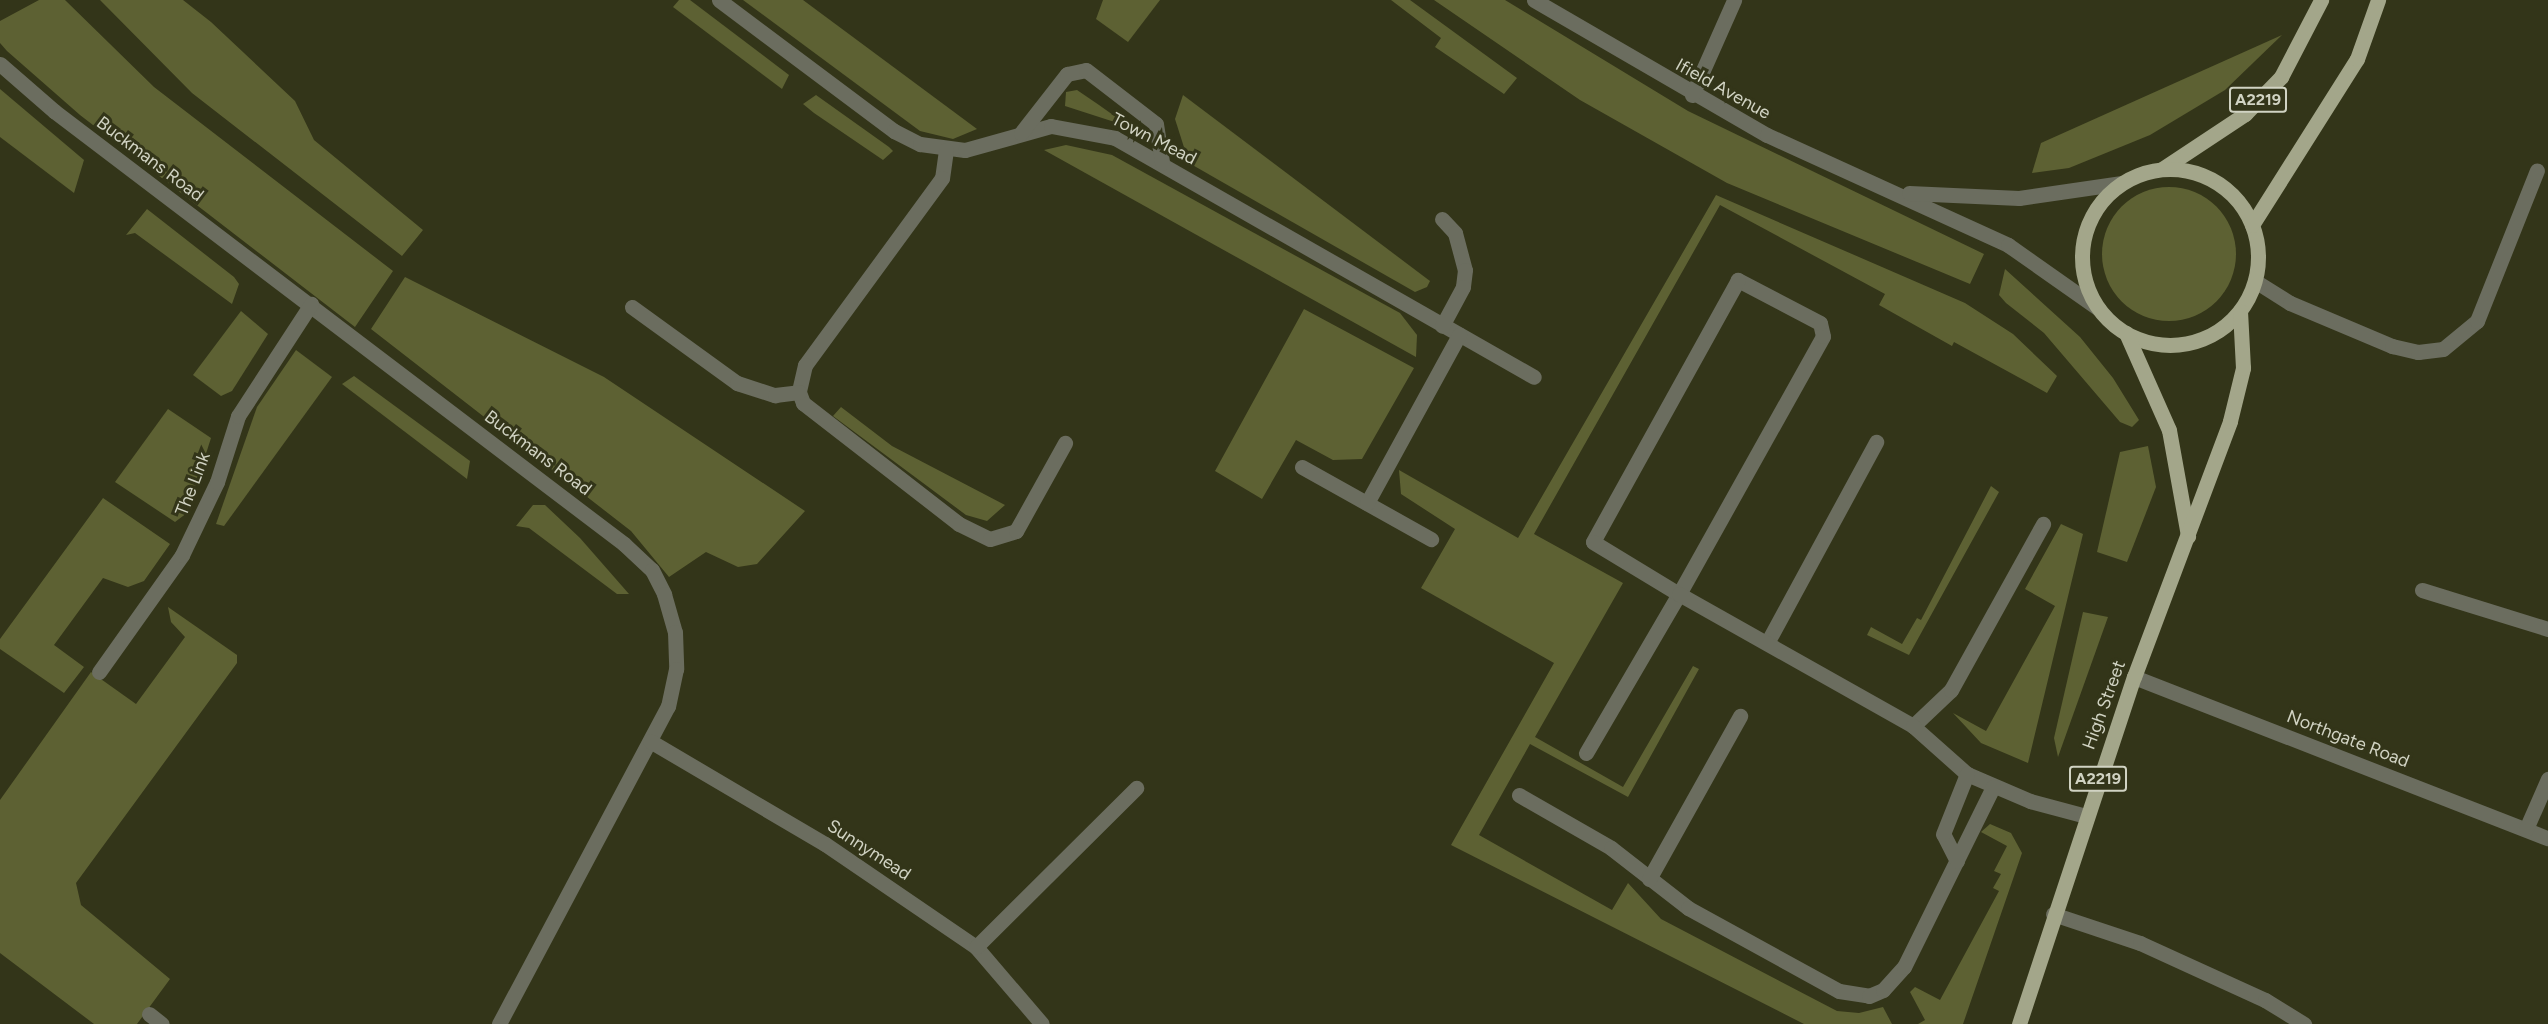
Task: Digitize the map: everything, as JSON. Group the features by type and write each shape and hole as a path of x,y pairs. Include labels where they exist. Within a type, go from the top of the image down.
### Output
{"main road":[{"name":"A2219","path":"2162,169 2195,173 2226,188 2253,225 2258,253 2255,281 2240,311 2199,340 2149,342 2126,333 2099,309 2088,288 2084,241 2091,218 2122,183 2162,169 2245,114 2281,77 2321,0"},
{"path":"2253,225 2357,58 2378,0"},
{"name":"High Street","path":"2019,1024 2086,816 2134,677 2188,539 2243,368 2240,311"},
{"name":"A2219","path":"2126,333 2169,430 2188,539"}],"street":[{"path":"719,0 894,131 946,150 942,178 805,365 799,392 811,412 959,524 990,539 1016,531 1065,443"},
{"name":"Ifield Avenue","path":"1534,0 1692,95 1767,135 1904,193 2008,245 2099,309"},
{"path":"1692,95 1734,0"},
{"name":"Buckmans Road","path":"0,64 54,111 311,304 652,570 675,632 676,669 668,706 499,1024"},
{"path":"1022,133 1067,74 1086,70 1155,123 1162,162"},
{"name":"Town Mead","path":"946,150 1052,126 1085,129 1162,162 1442,326 1534,377"},
{"path":"2255,281 2290,303 2392,346 2418,352 2443,349 2476,321 2536,170"},
{"name":"Ifield Avenue","path":"1904,193 2019,198 2122,183"},
{"path":"1442,219 1455,233 1465,270 1463,287 1442,326"},
{"path":"1586,753 1678,594 1823,336 1820,323 1738,280 1594,534 1599,547 1678,594 1914,726 1967,774 1993,787 2086,816"},
{"name":"The Link","path":"99,672 182,555 217,482 238,416 311,304"},
{"path":"632,307 737,383 775,395 799,392"},
{"path":"1367,503 1459,335"},
{"path":"1767,643 1876,442"},
{"path":"1302,467 1431,539"},
{"path":"1914,726 1951,690 2043,524"},
{"path":"2422,590 2548,629"},
{"name":"Northgate Road","path":"2134,677 2548,838"},
{"path":"1649,879 1740,716"},
{"name":"Sunnymead","path":"650,741 825,844 976,947 1041,1024"},
{"path":"1957,861 1943,834 1967,774"},
{"path":"2526,829 2548,779"},
{"path":"1519,795 1611,848 1688,908 1839,991 1869,996 1883,990 1904,967 1993,787"},
{"path":"976,947 1136,788"},
{"path":"2053,914 2140,943 2265,1000 2304,1024"},
{"path":"149,1014 162,1024"}],"green space":[{"path":"39,0 65,0 154,87 393,271 355,327 80,115 7,51 0,43 0,21"},
{"path":"100,0 183,0 211,22 295,101 314,140 423,230 402,256 192,93"},
{"path":"679,0 690,0 789,75 782,89 673,7"},
{"path":"743,0 803,0 977,129 953,139 920,131"},
{"path":"1103,0 1160,0 1128,42 1096,19"},
{"path":"1391,0 1410,0 1517,78 1504,94 1435,47 1441,38"},
{"path":"1434,0 1505,0 1688,111 1984,254 1970,284 1727,183 1580,100"},
{"path":"2282,35 2225,90 2150,135 2069,168 2032,173 2041,143"},
{"path":"0,89 84,160 74,193 0,137"},
{"path":"1077,90 1130,127 1065,106 1066,92"},
{"path":"816,95 893,151 883,160 803,104"},
{"path":"1183,95 1430,281 1427,287 1415,292 1189,163 1175,119"},
{"path":"1066,145 1112,155 1400,313 1417,335 1416,357 1044,150"},
{"path":"2169,187 2194,193 2216,207 2230,229 2236,254 2230,279 2216,301 2194,315 2169,321 2144,315 2122,301 2108,279 2102,254 2108,229 2122,207 2144,193"},
{"path":"1716,195 1965,303 2013,334 2057,376 2047,393 1954,342 1952,346 1879,305 1885,294 1720,205 1534,534 1623,583 1535,737 1623,787 1693,666 1699,669 1628,797 1530,744 1479,835 1612,910 1628,883 1661,919 1837,1011 1859,1013 1883,1007 1892,1024 1804,1024 1451,845 1554,663 1421,588 1455,529 1401,494 1399,470 1518,538"},
{"path":"147,209 234,277 239,284 232,304 135,233 126,235"},
{"path":"2005,269 2080,337 2113,378 2139,420 2132,427 2120,422 2044,333 1999,295"},
{"path":"405,277 604,377 805,511 757,564 738,567 706,552 669,577 631,531 371,329"},
{"path":"1304,309 1414,368 1362,459 1333,460 1296,440 1262,499 1215,471"},
{"path":"241,311 268,334 232,391 221,396 193,375"},
{"path":"296,350 332,377 224,526 216,524 257,407"},
{"path":"354,376 470,461 467,479 342,384"},
{"path":"841,407 892,446 1005,505 987,521 966,515 833,416"},
{"path":"168,409 211,438 187,513 175,522 115,482"},
{"path":"2148,446 2156,487 2127,562 2097,552 2120,452"},
{"path":"1991,486 1999,492 1909,655 1867,635 1871,627 1902,644 1917,618 1921,620"},
{"path":"103,498 170,544 144,581 128,587 103,578 54,645 84,667 64,693 0,649 0,639"},
{"path":"533,505 545,505 580,538 629,594 617,594 529,528 516,526"},
{"path":"2061,524 2083,534 2028,763 1981,743 1953,713 1986,731 2055,606 2025,589"},
{"path":"168,607 237,655 237,663 76,883 81,905 170,979 137,1024 94,1024 0,953 0,800 91,672 136,704 185,637 171,622"},
{"path":"2083,612 2108,617 2058,757 2054,738"},
{"path":"1990,824 2011,833 2022,853 1963,1024 1918,1024 1925,1020 1910,992 1915,987 1940,1000 1999,891 1993,888 2001,874 1994,871 2007,846 1981,832"}]}
